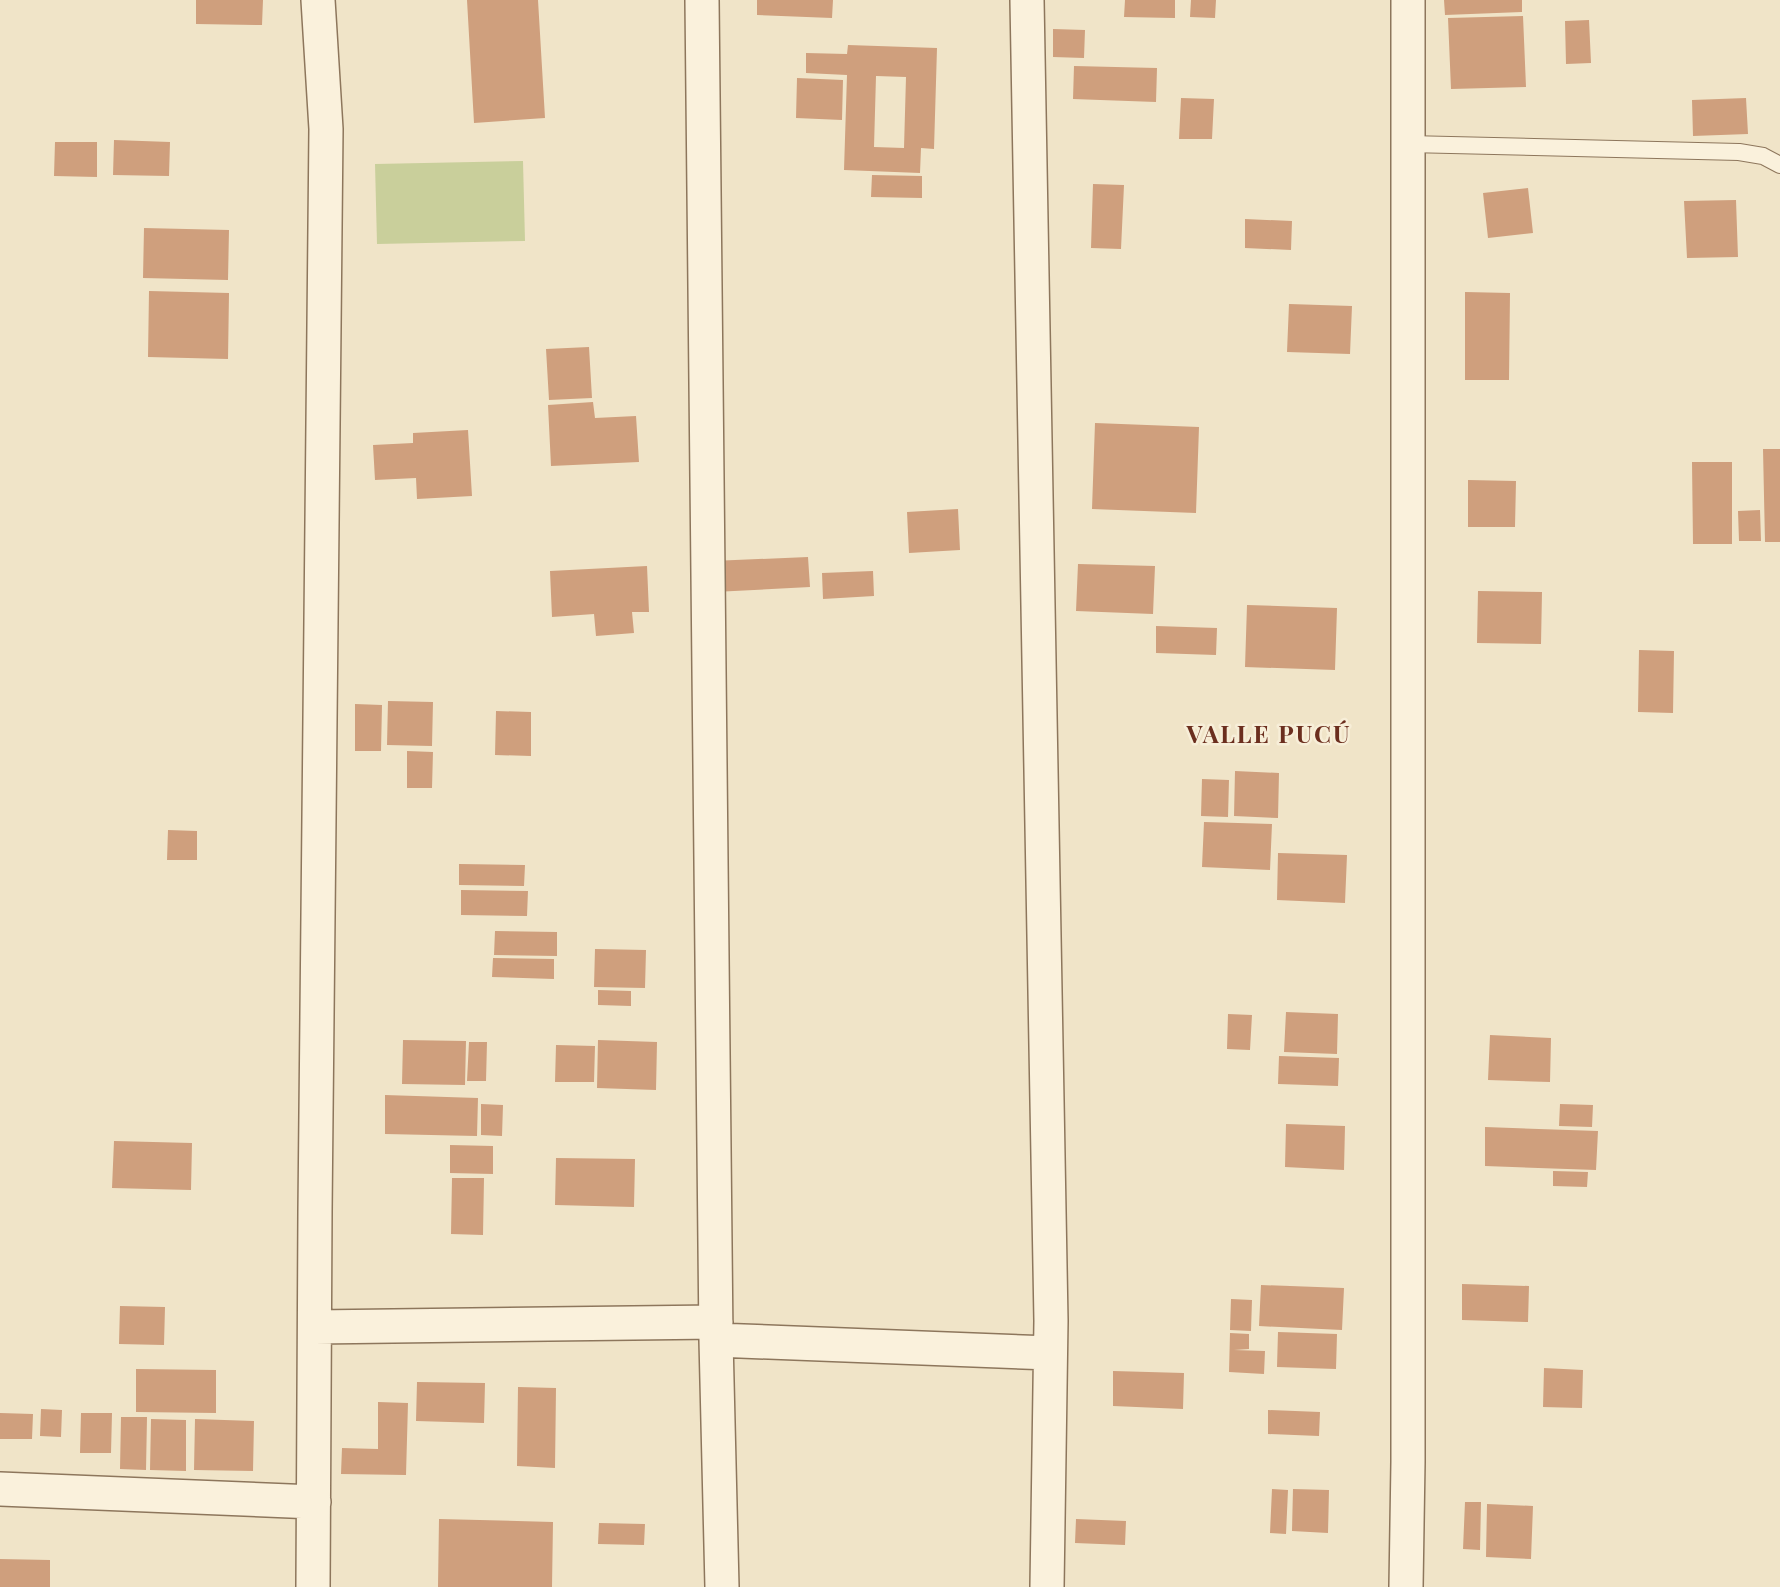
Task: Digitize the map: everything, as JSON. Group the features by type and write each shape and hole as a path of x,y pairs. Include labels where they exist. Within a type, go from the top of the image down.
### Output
{"street":[{"path":"313,1587 326,143 318,0"},
{"path":"702,0 716,1331 722,1587"},
{"path":"1027,0 1051,1321 1047,1587"},
{"path":"1405,1587 1408,1392 1408,0"},
{"path":"315,1327 716,1331 1050,1353"},
{"path":"0,1489 314,1502"}],"lane":[{"path":"1408,144 1739,152 1763,156 1780,164"}],"green space":[{"path":"523,161 525,241 377,244 375,164"}],"building":[{"path":"196,0 263,0 262,25 196,24"},
{"path":"467,0 538,0 545,118 474,123"},
{"path":"757,0 833,0 832,18 757,15"},
{"path":"1125,0 1175,0 1175,18 1124,17"},
{"path":"1191,0 1216,0 1215,18 1190,17"},
{"path":"1444,0 1522,0 1522,12 1445,15"},
{"path":"1523,16 1526,87 1451,89 1448,18"},
{"path":"1589,20 1591,63 1566,64 1565,21"},
{"path":"1053,29 1085,30 1084,58 1053,57"},
{"path":"848,45 937,48 934,149 921,148 920,173 844,170 847,75 806,73 806,53 847,54","holes":["876,76 906,77 904,148 874,147"]},
{"path":"1074,66 1157,68 1156,102 1073,99"},
{"path":"797,78 843,80 842,120 796,118"},
{"path":"1181,98 1214,99 1212,139 1179,139"},
{"path":"1746,98 1748,134 1693,136 1692,100"},
{"path":"114,140 170,142 169,176 113,175"},
{"path":"55,142 97,142 97,177 54,176"},
{"path":"872,175 922,176 922,198 871,197"},
{"path":"1093,184 1124,185 1121,249 1091,248"},
{"path":"1528,188 1533,233 1488,238 1483,193"},
{"path":"1736,200 1738,257 1687,258 1684,201"},
{"path":"1245,219 1292,221 1291,250 1245,248"},
{"path":"144,228 229,230 228,280 143,278"},
{"path":"149,291 229,293 228,359 148,357"},
{"path":"1465,292 1510,293 1509,380 1465,380"},
{"path":"1289,304 1352,306 1350,354 1287,352"},
{"path":"589,347 592,398 549,400 546,349"},
{"path":"593,402 595,418 636,416 639,462 551,466 548,405"},
{"path":"1095,423 1199,427 1196,513 1092,509"},
{"path":"468,430 472,496 417,499 416,478 375,480 373,445 413,443 413,433"},
{"path":"1763,449 1780,449 1780,542 1765,542"},
{"path":"1692,462 1732,462 1732,544 1693,544"},
{"path":"1468,480 1516,481 1515,527 1468,527"},
{"path":"958,509 960,550 909,553 907,512"},
{"path":"1760,510 1761,541 1739,541 1738,511"},
{"path":"808,557 810,587 714,592 712,561"},
{"path":"1078,564 1155,566 1153,614 1076,611"},
{"path":"647,566 649,612 632,612 634,633 596,636 594,614 552,617 550,571"},
{"path":"873,571 874,596 823,599 822,573"},
{"path":"1478,591 1542,592 1541,644 1477,643"},
{"path":"1247,605 1337,608 1335,670 1245,667"},
{"path":"1156,626 1217,628 1216,655 1156,653"},
{"path":"1639,650 1674,651 1673,713 1638,712"},
{"path":"388,701 433,702 432,746 387,745"},
{"path":"355,704 382,705 381,751 355,751"},
{"path":"496,711 531,712 531,756 495,755"},
{"path":"407,751 433,752 432,788 407,788"},
{"path":"1235,771 1279,773 1278,818 1234,816"},
{"path":"1202,779 1229,780 1228,817 1201,816"},
{"path":"1204,822 1272,824 1270,870 1202,867"},
{"path":"168,830 197,831 197,860 167,860"},
{"path":"1278,853 1347,855 1345,903 1277,900"},
{"path":"459,864 525,865 524,886 459,885"},
{"path":"461,890 528,891 527,916 461,915"},
{"path":"495,931 557,932 557,956 494,955"},
{"path":"595,949 646,950 645,988 594,987"},
{"path":"493,958 554,959 554,979 492,977"},
{"path":"598,990 631,991 631,1006 598,1005"},
{"path":"1286,1012 1338,1014 1337,1054 1284,1052"},
{"path":"1228,1014 1252,1015 1250,1050 1227,1049"},
{"path":"1490,1035 1551,1038 1550,1082 1488,1080"},
{"path":"403,1040 466,1041 465,1085 402,1084"},
{"path":"598,1040 657,1042 656,1090 597,1088"},
{"path":"469,1042 487,1042 486,1081 467,1081"},
{"path":"556,1045 595,1046 594,1082 555,1082"},
{"path":"1279,1056 1339,1058 1338,1086 1278,1084"},
{"path":"385,1095 478,1098 477,1136 385,1134"},
{"path":"481,1104 503,1105 502,1136 481,1135"},
{"path":"1560,1104 1593,1105 1592,1127 1559,1126"},
{"path":"1286,1124 1345,1126 1344,1170 1285,1167"},
{"path":"1485,1127 1598,1131 1596,1170 1485,1166"},
{"path":"114,1141 192,1143 191,1190 112,1188"},
{"path":"450,1145 493,1146 493,1174 450,1173"},
{"path":"556,1158 635,1159 634,1207 555,1205"},
{"path":"1553,1171 1588,1172 1587,1187 1553,1186"},
{"path":"452,1178 484,1178 483,1235 451,1234"},
{"path":"1462,1284 1529,1286 1528,1322 1462,1320"},
{"path":"1261,1285 1344,1288 1342,1330 1259,1326"},
{"path":"1231,1299 1252,1300 1251,1331 1230,1330"},
{"path":"120,1306 165,1307 164,1345 119,1344"},
{"path":"1278,1332 1337,1334 1336,1369 1277,1367"},
{"path":"1230,1333 1249,1334 1249,1349 1234,1350 1265,1351 1264,1374 1229,1372"},
{"path":"1544,1368 1583,1370 1582,1408 1543,1407"},
{"path":"136,1369 216,1370 216,1413 136,1412"},
{"path":"1113,1371 1184,1373 1183,1409 1113,1406"},
{"path":"417,1382 485,1383 484,1423 416,1421"},
{"path":"518,1387 556,1388 555,1468 517,1466"},
{"path":"378,1402 408,1403 406,1475 341,1474 342,1448 378,1449"},
{"path":"41,1409 62,1410 61,1437 40,1436"},
{"path":"1268,1410 1320,1412 1319,1436 1268,1434"},
{"path":"0,1413 33,1414 32,1439 0,1439"},
{"path":"81,1413 112,1413 111,1453 80,1453"},
{"path":"121,1417 147,1417 146,1470 120,1469"},
{"path":"151,1419 186,1420 186,1471 150,1470"},
{"path":"195,1419 254,1421 253,1471 194,1470"},
{"path":"1272,1489 1288,1490 1286,1534 1270,1533"},
{"path":"1293,1489 1329,1490 1328,1533 1292,1531"},
{"path":"1465,1502 1481,1502 1480,1550 1463,1549"},
{"path":"1487,1504 1533,1506 1531,1559 1486,1557"},
{"path":"439,1519 553,1522 552,1587 438,1587"},
{"path":"1076,1519 1126,1521 1125,1545 1075,1543"},
{"path":"599,1523 645,1524 644,1545 598,1544"},
{"path":"0,1559 50,1560 50,1587 0,1587"}],"district":[{"name":"VALLE PUCÚ","path":"1269,733"}]}
